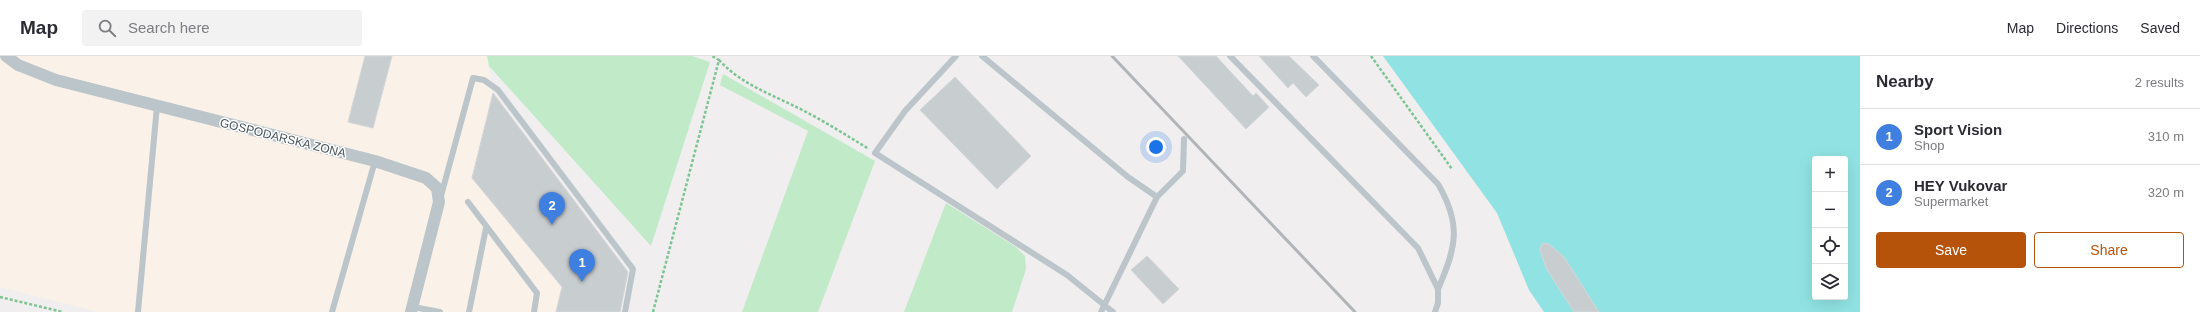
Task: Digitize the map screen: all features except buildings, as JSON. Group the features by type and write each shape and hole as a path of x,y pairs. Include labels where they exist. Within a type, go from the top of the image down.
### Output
{"street":[{"name":"GOSPODARSKA ZONA","path":"6,56 18,65 56,80 374,162 426,178 437,188 439,202"},
{"path":"412,309 439,202"}],"lane":[{"path":"956,56 905,111 875,153 1067,275 1103,309 1113,312"},
{"path":"982,56 1128,177 1157,197"},
{"path":"1230,56 1418,248 1438,289"},
{"path":"1313,56 1438,184 1447,198 1453,219 1455,238 1451,259 1438,289 1438,303 1435,312"},
{"path":"439,202 473,78 484,80 498,90 633,269 625,312"},
{"path":"138,312 157,106"},
{"path":"1103,309 1157,197 1183,171 1184,139"},
{"path":"332,312 374,162"},
{"path":"468,202 486,228 537,293 534,312"},
{"path":"469,312 486,228"},
{"path":"412,309 440,312"}],"path":[{"path":"712,56 719,60 731,73 760,90 807,112 875,153"},
{"path":"1371,56 1452,169"},
{"path":"653,312 719,60"},
{"path":"0,297 63,312"}],"shaded area":[{"path":"0,56 487,56 493,93 628,272 620,312 99,312 0,287"}],"green space":[{"path":"487,56 692,56 710,62 651,246 489,66"},
{"path":"723,74 875,161 818,312 742,312 808,131 720,85"},
{"path":"946,203 1016,247 1025,256 1026,269 1012,312 904,312"}],"water":[{"path":"1383,56 1860,56 1860,312 1544,312 1529,290 1497,213"}],"railway":[{"path":"1112,56 1355,312"}],"place":[{"name":"HEY Vukovar","path":"552,225"},
{"name":"Sport Vision","path":"582,282"}]}
